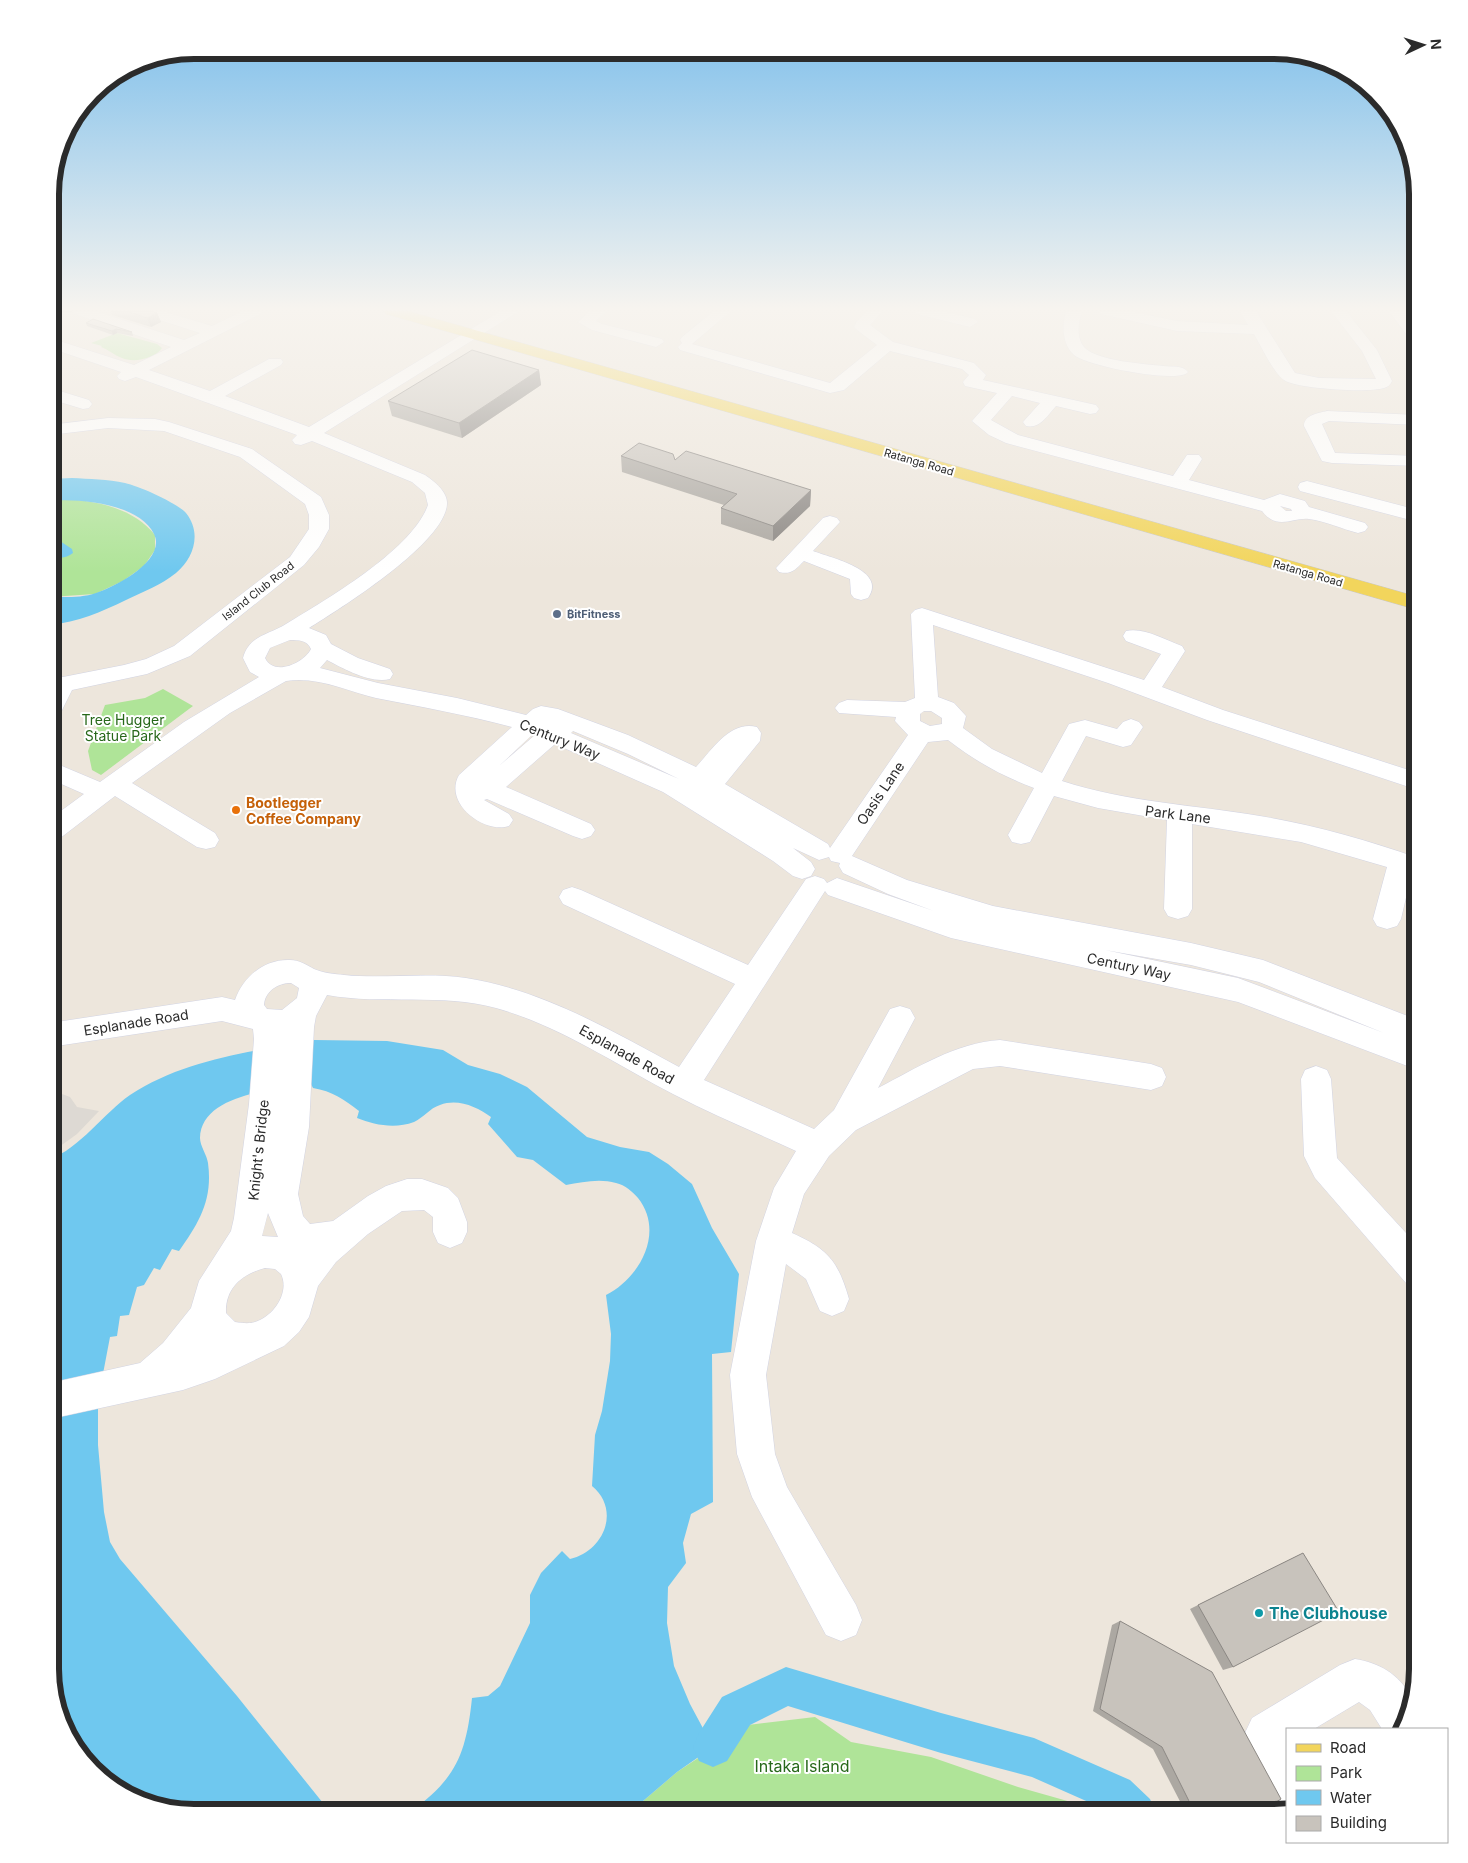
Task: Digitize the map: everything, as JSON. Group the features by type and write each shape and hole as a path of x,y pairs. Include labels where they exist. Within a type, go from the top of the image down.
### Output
{"main road":[{"name":"Ratanga Road","path":"723,398 1409,601"},
{"name":"Ratanga Road","path":"740,398 1409,584"}],"street":[{"path":"65,398 83,404"},
{"path":"169,398 277,435 301,434 359,398"},
{"path":"210,713 254,659 256,651 262,644 285,634 358,587 425,531 436,516 438,505 436,496 424,482 367,459 324,451 301,434 213,398"},
{"path":"1001,398 981,421 995,431 1012,439 1270,507 1273,512 1285,516 1297,516 1297,507 1307,487 1332,461"},
{"path":"1043,398 1090,409"},
{"path":"1032,422 1052,400"},
{"path":"1332,461 1314,426 1313,421 1317,418 1327,416 1409,420"},
{"name":"Island Club Road","path":"59,429 108,423 169,427 246,453 307,495 314,501 319,515 319,529 297,561 182,651 169,659 149,666 59,684"},
{"path":"1177,484 1193,459"},
{"path":"1332,461 1409,466"},
{"path":"1307,487 1409,514"},
{"path":"1297,507 1358,527"},
{"path":"786,568 830,522"},
{"path":"800,553 858,575 862,580 861,594"},
{"path":"59,826 210,713 245,692 314,662 319,656 321,646 358,587"},
{"path":"852,709 881,720 927,718 932,617 1149,690 1215,715 1409,779"},
{"name":"Century Way","path":"285,634 313,636 321,646 344,660 381,673 503,700 537,718 563,728 642,751 704,783 787,835 827,869 951,927 1238,990 1275,1002 1409,1054"},
{"path":"1134,636 1174,651 1149,690"},
{"name":"Century Way","path":"254,659 262,670 334,677 375,690 537,718"},
{"path":"500,820 477,808 471,802 475,788 537,718"},
{"name":"Park Lane","path":"927,718 988,759 1050,785 1113,803 1282,829 1409,865"},
{"name":"Oasis Lane","path":"827,869 927,718"},
{"path":"1021,835 1050,785 1079,728 1125,739 1131,727"},
{"path":"475,788 563,728"},
{"name":"Century Way","path":"563,728 672,786 782,854 960,908 1040,927 1242,966 1409,1029"},
{"path":"59,773 206,840"},
{"path":"59,781 104,793"},
{"path":"475,788 582,830"},
{"path":"1178,908 1180,814"},
{"path":"1387,919 1409,867"},
{"name":"Esplanade Road","path":"308,978 330,985 367,987 428,986 465,990 530,1006 566,1020 684,1085 827,869"},
{"path":"572,897 753,980"},
{"path":"281,972 299,973 308,978 314,992 303,1019 263,1027 249,1002 256,986 263,980 281,972"},
{"name":"Esplanade Road","path":"59,1035 222,1009 256,986"},
{"name":"Esplanade Road","path":"303,1019 343,992 367,987"},
{"name":"Esplanade Road","path":"222,1009 263,1027"},
{"path":"845,1120 900,1018"},
{"name":"Knight's Bridge","path":"263,1027 279,1101 293,1126 277,1216 277,1229 293,1267 301,1294 295,1310 284,1324 270,1334 254,1340 237,1341 223,1337 214,1327 209,1314 209,1298 216,1284 243,1244 249,1228 279,1101 303,1019"},
{"path":"841,1620 771,1497 756,1454 748,1375 773,1241 790,1188 818,1146 845,1120 966,1058 982,1054 1000,1053 1151,1077"},
{"path":"1316,1079 1320,1156 1326,1168 1409,1261"},
{"path":"684,1085 818,1146"},
{"name":"Knight's Bridge","path":"293,1267 318,1257 384,1203 397,1197 421,1194 434,1197 444,1204 451,1224 450,1232"},
{"name":"Knight's Bridge","path":"282,1196 286,1219 291,1229 301,1238 323,1240 349,1231"},
{"path":"773,1241 805,1256 818,1266 827,1278 832,1299"},
{"name":"Knight's Bridge","path":"226,1270 245,1257 266,1252 293,1267"},
{"path":"152,1378 176,1356 209,1314"},
{"path":"59,1400 202,1366 254,1340"},
{"path":"1286,1781 1266,1747 1266,1732 1355,1680 1370,1681 1382,1690 1400,1719"}],"green space":[{"path":"69,499 93,502 127,513 147,526 155,535 155,550 144,566 123,581 95,594 59,596 59,500"},
{"name":"Tree Hugger Statue Park","path":"163,689 193,706 101,775 92,770 88,751 105,705 145,698"},
{"name":"Intaka Island","path":"815,1717 851,1742 931,1757 1074,1804 640,1804 677,1772 748,1725"}],"shaded area":[{"path":"59,1094 70,1097 77,1107 99,1111 77,1134 59,1147"}],"water":[{"path":"59,479 105,480 125,483 148,491 181,509 191,521 195,537 194,545 187,560 176,573 158,585 89,616 59,624 59,597 85,596 104,590 126,579 146,563 153,553 156,544 154,534 147,524 123,510 92,502 59,500"},
{"path":"59,540 72,549 73,553 59,558"},
{"path":"314,1040 387,1041 443,1050 468,1065 500,1074 527,1087 587,1137 620,1147 649,1152 668,1164 692,1184 712,1228 739,1274 731,1352 712,1354 713,1502 691,1514 683,1543 686,1563 668,1587 667,1623 674,1666 690,1704 713,1747 677,1772 640,1804 421,1804 438,1789 456,1764 466,1735 472,1698 488,1696 500,1686 530,1623 530,1595 541,1573 562,1551 570,1559 582,1555 592,1548 600,1539 605,1528 607,1518 606,1506 601,1496 592,1486 595,1435 602,1411 610,1361 611,1334 606,1295 618,1287 638,1266 645,1253 649,1239 646,1211 638,1198 628,1189 619,1184 597,1181 566,1185 533,1160 517,1157 488,1124 491,1117 480,1110 460,1103 440,1105 414,1122 392,1126 370,1123 357,1118 359,1111 354,1107 332,1094 313,1088 311,1084 262,1091 227,1102 213,1111 204,1123 200,1138 207,1160 209,1176 206,1200 198,1221 179,1251 172,1249 160,1270 154,1268 144,1285 137,1287 129,1315 120,1316 117,1336 110,1337 98,1400 98,1445 104,1512 110,1542 120,1559 237,1696 324,1804 194,1804 159,1800 126,1786 105,1771 92,1758 73,1729 63,1704 59,1669 59,1155 81,1139 130,1095 151,1083 196,1065 243,1053"}],"building":[{"path":"393,398 497,398 459,423 388,401"},
{"path":"639,443 673,454 675,460 686,451 811,490 773,526 721,508 737,494 621,456"},
{"name":"The Clubhouse","path":"1303,1553 1339,1612 1233,1667 1198,1605"},
{"path":"1120,1621 1212,1672 1281,1799 1273,1804 1190,1804 1162,1747 1100,1709"}],"waterway":[{"path":"713,1747 736,1711 786,1686 941,1733 1034,1758 1116,1794 1127,1804"}],"place":[{"name":"₿itFitness","path":"557,614"},
{"name":"Bootlegger Coffee Company","path":"236,810"},
{"name":"The Clubhouse","path":"1259,1613"}]}
